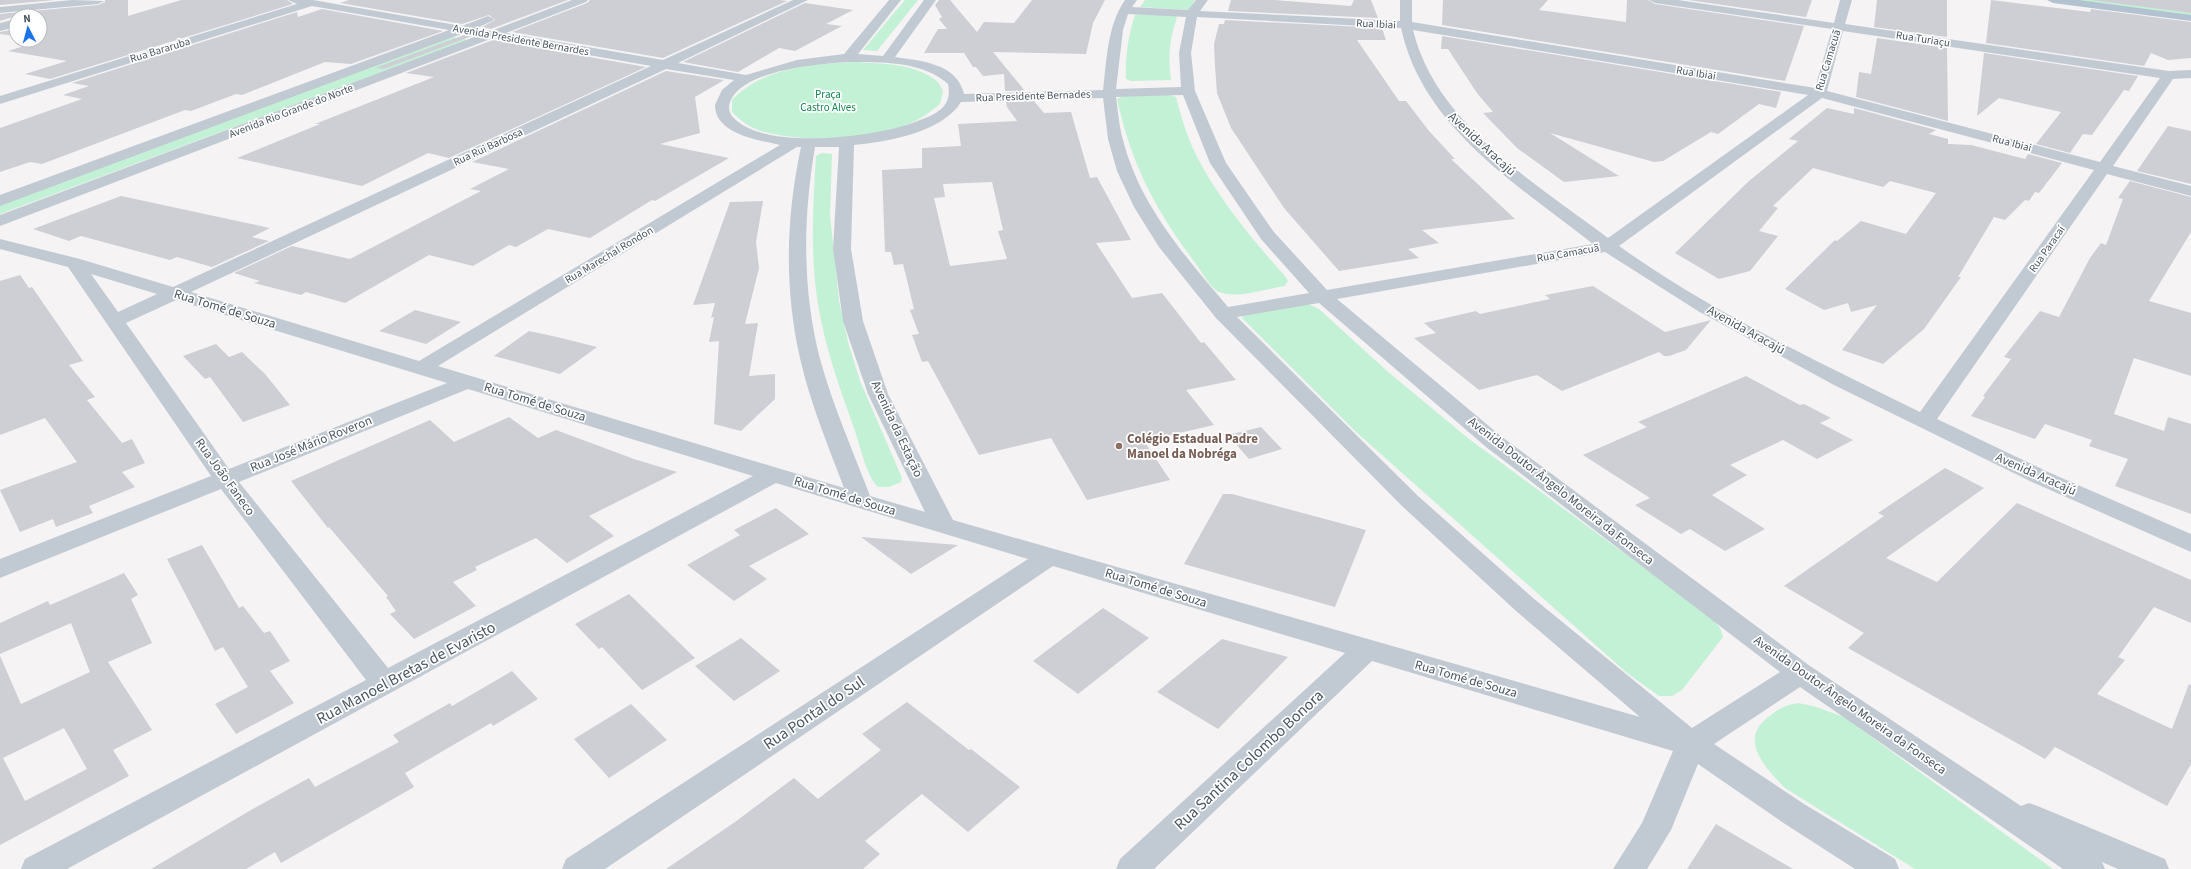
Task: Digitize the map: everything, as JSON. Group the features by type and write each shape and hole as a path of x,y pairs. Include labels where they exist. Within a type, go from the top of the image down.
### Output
{"main road":[{"path":"2053,0 2191,18"},
{"path":"2124,0 2191,8"}],"street":[{"path":"0,10 64,2 99,0"},
{"path":"48,14 99,0"},
{"name":"Avenida Presidente Bernardes","path":"294,0 316,1 460,30 748,79"},
{"name":"Avenida Rio Grande do Norte","path":"0,221 582,0"},
{"name":"Rua Rui Barbosa","path":"115,321 802,0"},
{"path":"848,58 895,0"},
{"path":"887,59 930,0"},
{"name":"Avenida Aracajú","path":"1406,0 1404,10 1406,25 1418,66 1444,108 1497,161 1609,246 1688,297 1759,338 1924,422 2191,544"},
{"name":"Rua Turiaçu","path":"1655,0 2169,75 2191,74"},
{"name":"Rua Camacuã","path":"1223,314 1609,246 1820,93 1846,0"},
{"name":"Rua Bararuba","path":"0,100 316,1"},
{"path":"1128,5 1117,30 1109,93 1115,139 1125,171 1142,207 1166,243 1223,314 1410,501 1524,604 1691,744 1793,813 1883,869"},
{"name":"Rua Ibiai","path":"1128,5 1197,7 1406,25 1820,93 2191,191"},
{"name":"Avenida Doutor Ângelo Moreira da Fonseca","path":"1197,7 1185,53 1188,91 1218,163 1267,235 1322,296 1494,442 1800,673 1984,796 2089,869"},
{"name":"Avenida Rio Grande do Norte","path":"0,201 497,16"},
{"path":"848,58 887,59 922,65 947,76 955,83 958,90 957,98 951,108 922,125 881,136 847,141 803,142 754,134 727,120 722,112 722,103 730,90 748,79 794,64 848,58"},
{"name":"Rua Paracaí","path":"1924,422 2105,168 2169,75"},
{"name":"Rua Presidente Bernades","path":"957,98 1188,91"},
{"name":"Avenida da Estação","path":"847,141 842,249 853,322 878,394 943,525"},
{"path":"803,142 801,178 796,218 796,264 803,323 810,359 823,400 860,501"},
{"name":"Rua Marechal Rondon","path":"421,368 803,142"},
{"name":"Rua Tomé de Souza","path":"0,244 74,263 860,501 1691,744"},
{"name":"Rua João Faneco","path":"74,263 225,479 385,684"},
{"name":"Rua José Mário Roveron","path":"0,569 467,382"},
{"name":"Rua Manoel Bretas de Evaristo","path":"37,869 773,475"},
{"name":"Rua Pontal do Sul","path":"578,869 1050,556"},
{"name":"Rua Santina Colombo Bonora","path":"1132,869 1366,650"},
{"path":"1629,869 1655,830 1691,744 1800,673"},
{"path":"1984,796 2153,869"}],"green space":[{"path":"905,0 918,0 877,51 863,50"},
{"path":"1145,0 1195,0 1189,10 1140,7"},
{"path":"2064,0 2104,0 2191,11 2191,16"},
{"path":"1135,15 1175,16 1177,18 1172,33 1170,49 1171,80 1131,81 1126,79 1130,31"},
{"path":"453,37 468,40 0,214 0,204"},
{"name":"Praça Castro Alves","path":"856,62 896,65 925,74 937,81 943,91 939,105 915,121 896,129 874,134 828,139 784,136 760,131 747,125 732,112 732,100 744,89 758,80 790,69 806,66"},
{"path":"1169,95 1176,97 1190,141 1205,172 1215,188 1260,248 1285,276 1288,281 1285,286 1243,294 1226,294 1219,292 1209,283 1168,224 1138,166 1123,123 1117,99 1124,96"},
{"path":"822,153 832,154 830,215 839,301 848,342 860,381 902,478 901,482 889,487 878,487 867,469 834,368 821,320 815,286 813,230 816,156"},
{"path":"1306,303 1319,309 1387,371 1469,439 1712,618 1720,628 1723,637 1682,690 1672,696 1659,696 1627,673 1355,431 1242,318 1243,313"},
{"path":"1798,703 1813,706 1844,717 2053,869 1915,869 1785,788 1764,764 1755,746 1755,737 1758,728 1766,719 1780,708"}],"building":[{"path":"0,0 56,0 0,5"},
{"path":"105,0 128,0 128,16 181,0 287,0 293,4 50,79 25,74 67,61 8,51 18,48 48,48 48,10 98,5 105,2"},
{"path":"349,0 568,0 491,29 482,27 495,20 489,15 462,24 340,3"},
{"path":"590,0 787,1 663,58 512,32 587,3"},
{"path":"939,0 950,0 977,32 984,22 1014,23 1032,0 1105,0 1093,23 1086,54 993,52 1025,91 1005,91 1004,74 983,76 976,67 973,67 964,53 924,53 938,29 947,29 939,19 942,17 935,5"},
{"path":"1231,0 1274,0 1351,6 1354,0 1371,0 1378,18 1228,11"},
{"path":"1443,0 1548,0 1539,10 1626,22 1627,0 1648,0 1655,4 1804,26 1785,81 1442,25"},
{"path":"1688,0 1812,0 1806,17"},
{"path":"1877,0 1947,0 1947,37 1874,27"},
{"path":"1991,0 2090,12 2091,9 2191,22 2191,58 2168,60 2151,53 2144,66 1986,43"},
{"path":"2091,0 2191,0 2191,13"},
{"path":"805,3 853,10 826,24 842,26 795,51 779,48 738,72 683,62"},
{"path":"322,9 443,31 351,64 325,62 242,95 236,94 191,111 185,110 42,164 30,162 0,172 0,128 82,99 63,95 89,86 72,83 297,12 298,17"},
{"path":"8,13 8,18 0,21 0,14"},
{"path":"1225,20 1382,28 1386,40 1357,40 1399,101 1406,101 1429,131 1455,159 1451,159 1515,219 1422,230 1439,243 1408,249 1419,258 1339,271 1284,208 1231,128 1217,93 1215,66 1214,44 1219,24 1224,24"},
{"path":"8,30 8,35 0,34 0,32"},
{"path":"464,35 472,36 384,69 375,68"},
{"path":"1442,36 1781,92 1776,108 1759,104 1718,134 1711,132 1663,161 1654,162 1550,133 1619,176 1564,182 1517,148 1483,113 1493,112 1477,93 1448,49 1441,49"},
{"path":"1877,38 1947,48 1948,121 1856,97 1859,72 1871,74"},
{"path":"493,40 646,67 449,158 428,153 362,186 237,158 320,124 315,124 434,77 406,73"},
{"path":"1984,53 2138,76 2129,91 2124,90 2092,135 2083,134 2070,153 2036,144 2061,112 1999,98 1977,116"},
{"path":"666,71 724,80 695,97 700,133 660,144 729,158 655,201 652,200 590,238 548,229 516,247 509,245 473,266 429,255 345,303 306,292 301,295 254,283 260,281 234,273 292,246 350,259 481,191 470,189 509,169 472,162"},
{"path":"1034,101 1044,113 1071,112 1090,178 1097,177 1131,240 1096,243 1132,298 1162,293 1201,343 1204,342 1236,380 1186,390 1214,425 1144,441 1170,480 1087,500 1051,438 979,455 928,361 922,362 912,335 919,334 910,310 914,309 903,264 894,265 891,252 885,252 882,170 922,168 922,148 961,146 958,124 1017,121 1007,107 1006,102","holes":["992,182 1003,230 998,231 1007,259 950,266 934,198 945,197 943,184"]},
{"path":"1827,108 1854,114 1854,108 1936,130 1929,134 1948,139 1948,144 1971,145 2025,159 2028,154 2062,163 2039,193 2035,192 2029,201 2025,200 2005,220 1994,217 1958,277 1961,277 1924,329 1883,364 1842,350 1877,305 1851,312 1848,303 1824,310 1785,289 1835,240 1837,241 1861,221 1906,234 1936,193 1890,181 1883,187 1813,168 1773,206 1778,208 1759,231 1778,236 1750,271 1719,279 1675,253 1749,181 1798,141 1789,139"},
{"path":"2168,126 2191,131 2191,184 2137,171"},
{"path":"2130,181 2191,197 2191,232 2149,301 2191,313 2191,376 2134,358 2114,414 2164,431 2168,417 2191,424 2191,514 2115,486 2128,459 2089,446 2092,440 2045,424 2035,439 1971,416 1985,397 1983,396 2011,359 2004,357 2040,311 2059,317 2090,258 2101,243 2106,245 2123,199 2118,198"},
{"path":"121,196 270,228 252,237 269,241 212,267 177,257 170,260 81,236 69,241 33,229"},
{"path":"763,201 756,242 759,268 745,324 758,323 749,376 775,374 775,399 741,431 714,424 719,341 709,342 714,317 711,318 715,303 693,305 730,202"},
{"path":"20,275 29,288 32,287 83,361 69,365 95,397 87,400 122,443 132,439 145,463 122,472 135,487 89,506 93,513 56,527 53,519 20,532 0,490 77,462 45,418 0,435 0,281"},
{"path":"1593,286 1665,332 1711,320 1686,350 1669,356 1664,356 1659,352 1562,391 1537,375 1479,390 1414,338 1436,333 1424,323 1476,311 1480,314 1550,299 1545,295"},
{"path":"415,310 461,322 426,344 379,331"},
{"path":"529,331 597,347 560,374 494,356"},
{"path":"216,344 229,357 242,352 265,374 290,405 243,422 210,377 205,379 183,356"},
{"path":"1746,376 1800,405 1804,404 1831,418 1820,423 1853,440 1817,459 1783,440 1730,465 1747,475 1712,495 1765,529 1725,551 1690,529 1681,534 1635,505 1650,498 1583,455 1647,427 1638,422"},
{"path":"509,417 538,438 556,430 634,459 677,472 589,516 614,536 567,563 536,538 475,567 477,570 453,582 476,606 414,639 390,614 396,611 386,597 388,596 329,527 328,528 291,481 430,420 454,442"},
{"path":"1261,427 1282,449 1249,459 1228,435"},
{"path":"1945,468 1984,488 1886,558 1937,582 2017,503 2191,580 2191,623 2154,607 2118,657 2125,660 2097,694 2172,729 2189,684 2191,685 2191,764 2167,806 2055,747 2045,759 1848,648 1864,633 1784,586 1884,516 1878,513"},
{"path":"1223,494 1232,494 1366,530 1335,607 1184,564"},
{"path":"776,508 809,534 749,566 767,579 734,601 687,565 740,535 734,530"},
{"path":"861,537 958,545 911,574"},
{"path":"202,545 239,608 243,606 264,633 270,631 290,661 270,671 294,703 236,734 215,704 248,687 223,647 215,651 167,559"},
{"path":"124,573 138,595 131,599 152,643 108,662 152,730 113,750 129,776 0,845 0,656 21,704 90,672 71,623 0,654 0,623 48,601 50,605","holes":["64,728 87,769 25,801 3,758"]},
{"path":"629,594 695,658 642,690 602,647 599,649 575,624"},
{"path":"1103,608 1149,638 1078,694 1033,661"},
{"path":"741,638 780,671 734,701 695,666"},
{"path":"1222,639 1288,657 1218,729 1157,692"},
{"path":"512,671 538,699 493,726 491,723 405,773 414,787 281,863 275,852 246,869 151,869 251,810 309,778 315,787 399,742 393,735 450,703 452,706"},
{"path":"907,702 1020,787 968,832 922,794 865,841 880,854 863,869 666,869 735,822 794,778 818,799 881,750 862,734"},
{"path":"631,704 667,740 609,778 574,739"},
{"path":"1716,824 1793,869 1687,869"}],"place":[{"name":"Colégio Estadual Padre Manoel da Nobréga","path":"1119,446"}]}
